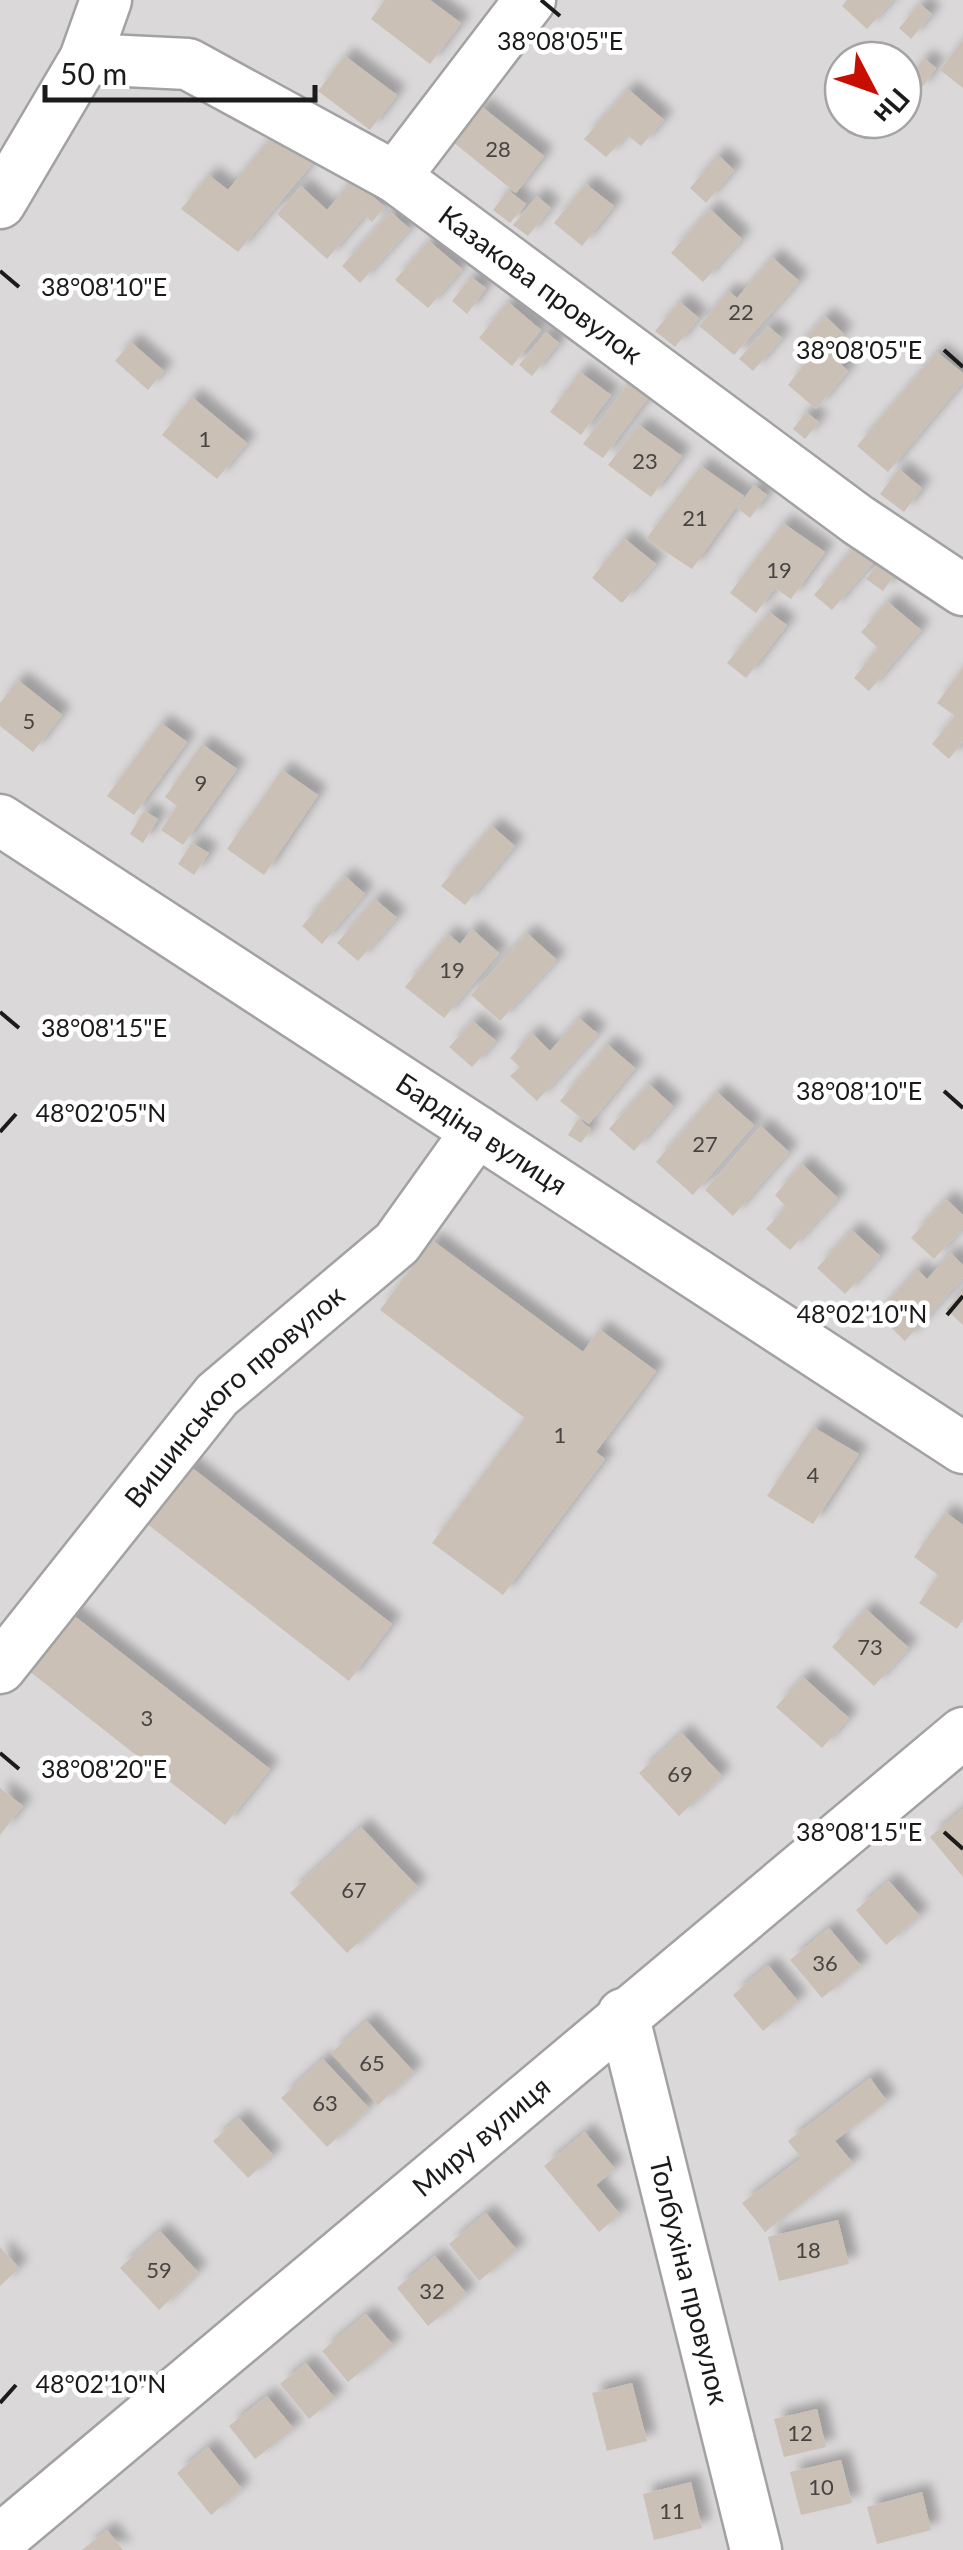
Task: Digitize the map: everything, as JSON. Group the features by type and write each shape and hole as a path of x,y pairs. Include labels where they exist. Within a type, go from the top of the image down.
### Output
{"street":[{"path":"0,203 85,59 106,0"},
{"path":"396,177 530,0"},
{"name":"Казакова провулок","path":"85,59 188,64 396,177 858,520 963,590"},
{"name":"Бардіна вулиця","path":"0,820 963,1448"},
{"name":"Вишинського провулок","path":"0,1668 217,1395 397,1243 477,1132"},
{"name":"Миру вулиця","path":"0,2540 623,2014 963,1733"},
{"name":"Толбухіна провулок","path":"623,2014 756,2550"}],"shaded area":[{"path":"0,0 963,0 963,2550 0,2550"}],"building":[{"path":"385,0 430,0 461,23 430,64 371,19"},
{"path":"847,0 893,0 867,29 842,6"},
{"path":"920,4 932,14 911,39 899,28"},
{"path":"963,40 963,88 940,70"},
{"path":"345,56 397,95 370,130 318,91"},
{"path":"923,59 936,68 923,86"},
{"path":"628,89 664,120 641,146 627,135 606,157 584,139"},
{"path":"481,106 544,156 516,193 453,142"},
{"path":"279,128 317,158 238,252 181,209 209,175 228,190"},
{"path":"718,155 734,170 706,203 690,188"},
{"path":"353,179 385,207 372,222 365,215 327,259 277,214 301,186 327,210"},
{"path":"586,184 614,206 582,246 554,223"},
{"path":"508,190 526,204 510,223 493,210"},
{"path":"537,196 551,208 528,236 513,225"},
{"path":"710,209 742,239 703,282 671,253"},
{"path":"391,212 410,229 360,283 342,266"},
{"path":"429,241 462,269 428,308 395,280"},
{"path":"772,257 799,281 734,355 699,326 728,291 737,298"},
{"path":"471,277 486,288 467,314 452,301"},
{"path":"508,302 541,330 512,366 479,338"},
{"path":"680,302 699,318 675,347 655,331"},
{"path":"825,316 844,334 829,352 848,371 816,409 788,385 807,361 795,350"},
{"path":"768,326 782,338 753,371 739,359"},
{"path":"546,332 559,343 532,376 519,365"},
{"path":"131,342 164,371 148,390 115,361"},
{"path":"937,352 963,373 963,382 888,472 857,446"},
{"path":"580,372 611,395 581,435 550,412"},
{"path":"628,384 648,398 603,458 583,444"},
{"path":"192,397 247,443 217,479 162,435"},
{"path":"806,412 819,422 805,439 793,429"},
{"path":"639,425 682,456 651,497 608,465"},
{"path":"701,466 744,496 692,569 646,539"},
{"path":"899,469 922,488 904,512 880,494"},
{"path":"754,485 767,495 750,518 737,508"},
{"path":"783,523 825,552 791,599 775,588 756,613 730,593"},
{"path":"624,538 656,564 622,603 592,578"},
{"path":"857,544 876,559 832,610 814,595"},
{"path":"880,561 897,572 883,591 866,579"},
{"path":"888,602 921,630 869,691 854,678 878,648 861,632"},
{"path":"769,612 787,625 746,678 727,663"},
{"path":"963,668 963,741 949,759 932,744 955,716 937,703"},
{"path":"18,680 62,715 33,752 0,726 0,703"},
{"path":"161,723 187,742 134,815 107,796"},
{"path":"202,744 237,769 183,845 161,830 177,806 165,797"},
{"path":"282,770 318,795 264,875 227,849"},
{"path":"144,811 158,819 143,843 130,834"},
{"path":"492,826 515,846 465,905 441,886"},
{"path":"192,843 209,853 194,875 178,864"},
{"path":"345,876 365,894 322,944 302,926"},
{"path":"375,899 397,918 358,961 337,943"},
{"path":"472,929 499,953 444,1018 405,987 448,934 460,944"},
{"path":"527,933 557,960 500,1021 471,995"},
{"path":"579,1018 598,1034 537,1101 510,1076 520,1067 510,1058 532,1033 550,1051"},
{"path":"473,1021 496,1041 472,1067 449,1047"},
{"path":"607,1044 635,1068 589,1124 560,1101"},
{"path":"649,1084 673,1106 634,1151 609,1129"},
{"path":"717,1092 754,1125 693,1195 656,1162"},
{"path":"578,1119 591,1129 581,1143 568,1135"},
{"path":"761,1126 789,1152 733,1216 705,1190"},
{"path":"802,1164 838,1198 790,1250 766,1229 786,1207 775,1195"},
{"path":"946,1199 963,1215 963,1228 934,1259 911,1238"},
{"path":"852,1230 880,1256 845,1294 817,1268"},
{"path":"432,1240 583,1352 599,1329 656,1371 596,1452 605,1459 503,1595 432,1543 525,1418 380,1310"},
{"path":"951,1253 963,1265 963,1278 905,1341 877,1314 917,1269 927,1279"},
{"path":"963,1291 963,1325 946,1309"},
{"path":"813,1427 859,1454 813,1524 767,1496"},
{"path":"186,1463 392,1624 349,1681 142,1520"},
{"path":"945,1512 963,1525 963,1619 957,1629 919,1603 938,1575 914,1557"},
{"path":"866,1609 909,1648 874,1686 832,1647"},
{"path":"68,1611 270,1769 225,1825 24,1667"},
{"path":"803,1677 849,1718 822,1748 776,1707"},
{"path":"682,1733 722,1776 679,1816 639,1773"},
{"path":"0,1788 23,1806 0,1835"},
{"path":"963,1809 963,1877 930,1837"},
{"path":"361,1827 418,1887 347,1953 290,1893"},
{"path":"889,1881 920,1916 886,1945 856,1910"},
{"path":"829,1928 861,1966 822,1998 790,1960"},
{"path":"768,1965 798,2001 763,2031 733,1995"},
{"path":"367,2021 414,2072 378,2105 331,2053"},
{"path":"323,2059 369,2108 327,2147 281,2098"},
{"path":"870,2078 887,2101 835,2141 853,2163 765,2232 742,2203 801,2158 788,2141"},
{"path":"239,2118 273,2155 248,2178 213,2141"},
{"path":"585,2132 615,2169 596,2185 620,2214 599,2232 544,2166"},
{"path":"486,2213 517,2250 479,2281 449,2244"},
{"path":"838,2220 849,2264 779,2281 768,2237"},
{"path":"160,2231 198,2272 159,2310 120,2268"},
{"path":"0,2247 19,2268 0,2286"},
{"path":"435,2256 467,2294 428,2326 397,2288"},
{"path":"366,2314 393,2345 348,2382 322,2351"},
{"path":"306,2363 335,2398 309,2419 280,2384"},
{"path":"632,2383 647,2441 607,2451 592,2393"},
{"path":"267,2396 294,2429 255,2459 229,2426"},
{"path":"817,2409 826,2447 784,2457 774,2419"},
{"path":"208,2447 242,2489 211,2515 177,2473"},
{"path":"841,2460 852,2503 801,2515 790,2472"},
{"path":"691,2482 702,2528 654,2540 643,2494"},
{"path":"922,2492 931,2530 877,2544 867,2507"},
{"path":"107,2530 123,2550 82,2550"}]}
